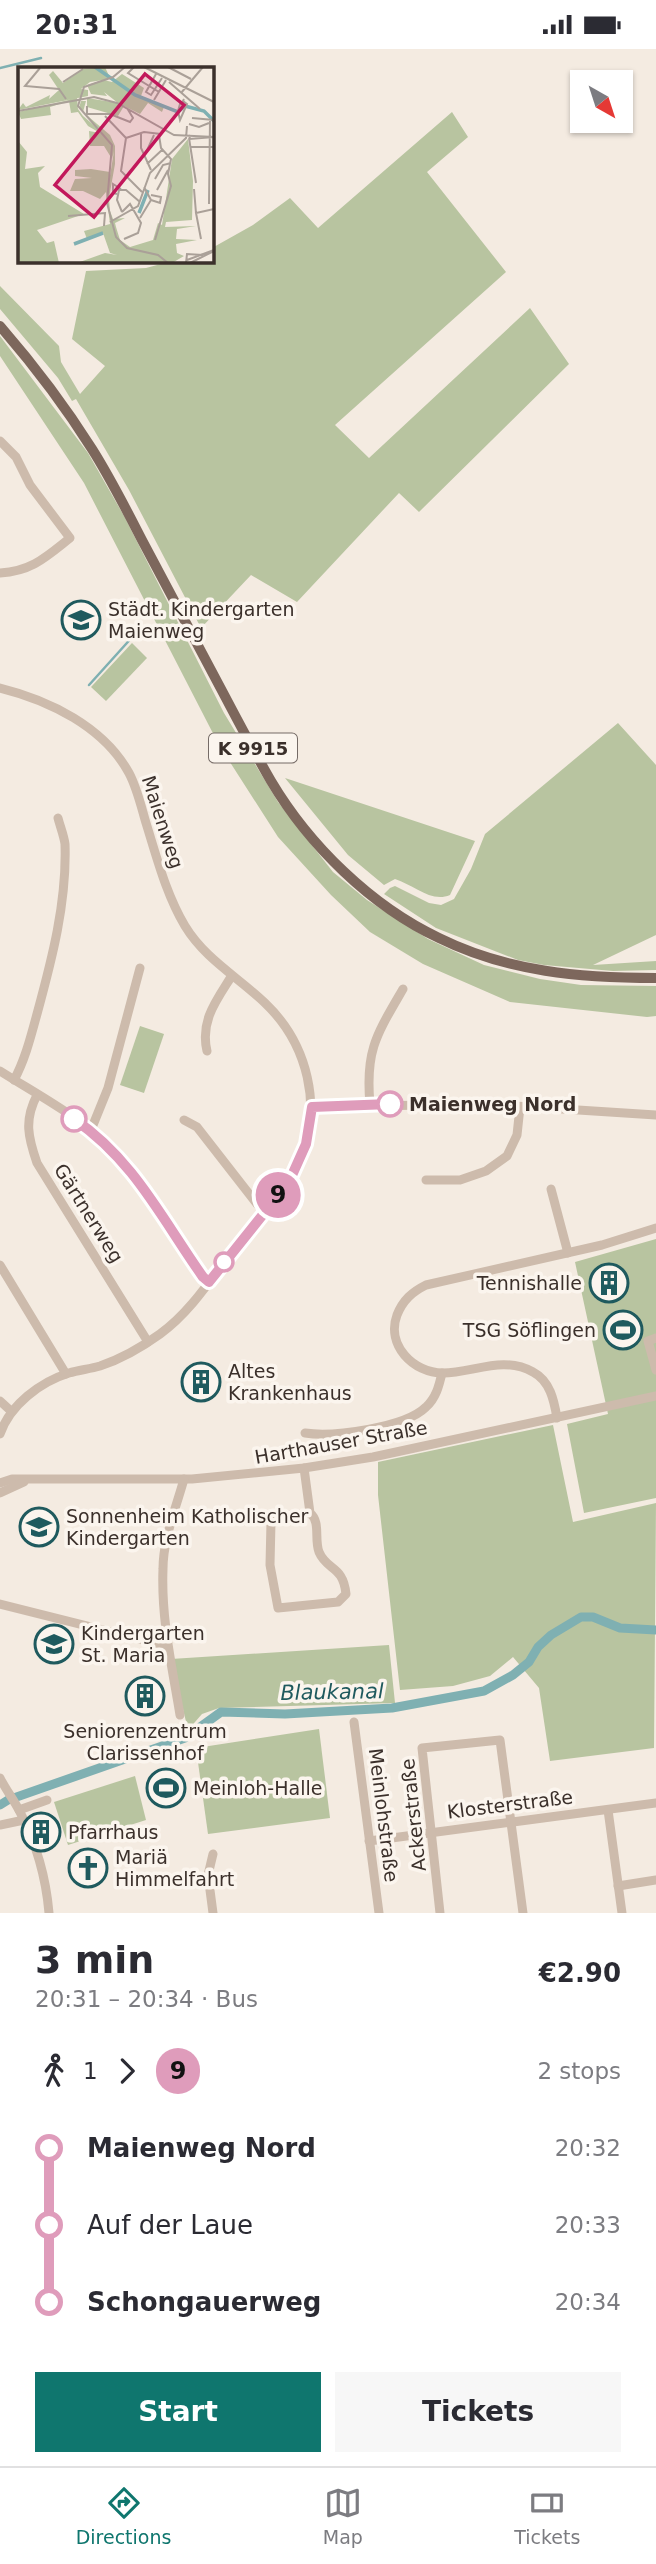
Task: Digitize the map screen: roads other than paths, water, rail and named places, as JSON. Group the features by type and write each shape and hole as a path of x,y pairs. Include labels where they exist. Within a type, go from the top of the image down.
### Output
{"main road":[{"name":"K 9915","path":"0,326 52,390 93,450 272,783 324,851 365,889 402,917 431,935 462,948 543,972 613,978 656,978"}],"street":[{"path":"0,441 16,457 30,485 70,538 38,563 18,572 0,573"},
{"name":"Maienweg","path":"0,688 30,697 70,716 97,733 112,749 134,784 166,887 186,927 205,951 231,977 264,1003 284,1025 297,1047 307,1074 312,1107 306,1144 289,1182 185,1313 148,1342 100,1366 66,1374 33,1392 11,1411 0,1434"},
{"path":"13,1080 19,1070 37,1014 61,911 65,842 58,818"},
{"path":"91,1130 108,1088 140,968"},
{"path":"207,1051 205,1028 208,1014 231,977"},
{"path":"370,1104 368,1074 374,1042 403,989"},
{"path":"0,1071 91,1130 119,1156 209,1282"},
{"name":"Gärtnerweg","path":"37,1095 27,1122 28,1139 37,1163 148,1342"},
{"path":"312,1107 485,1104 656,1115"},
{"path":"426,1180 460,1180 486,1171 506,1156 517,1135 520,1107"},
{"path":"184,1120 197,1127 265,1211"},
{"path":"551,1189 568,1253"},
{"path":"557,1417 548,1387 528,1369 506,1364 442,1373 412,1363 402,1354 394,1330 396,1319 408,1296 426,1285 568,1253 656,1228"},
{"path":"0,1265 66,1374"},
{"path":"656,1338 648,1341 656,1370"},
{"path":"304,1433 320,1435 372,1430 411,1416 424,1410 433,1400 442,1373"},
{"name":"Harthauser Straße","path":"0,1489 26,1481 184,1479 304,1468 373,1457 656,1396"},
{"path":"0,1401 11,1411"},
{"path":"304,1468 319,1551 343,1576 346,1594 338,1602 278,1608 270,1565 271,1522 275,1517 310,1513"},
{"path":"180,1715 167,1646 163,1568 167,1541 184,1479"},
{"path":"0,1604 167,1646"},
{"name":"Meinlohstraße","path":"354,1722 379,1913"},
{"name":"Ackerstraße","path":"440,1913 422,1748 500,1740 511,1822"},
{"path":"1,1781 33,1840 48,1895 49,1913"},
{"path":"17,1807 47,1800"},
{"name":"Klosterstraße","path":"369,1840 656,1803"},
{"path":"608,1810 622,1913"},
{"path":"0,1825 24,1820"},
{"path":"511,1822 523,1913"},
{"path":"213,1854 208,1875 213,1913"},
{"path":"618,1885 656,1879"}],"waterway":[{"path":"0,68 41,58"},
{"path":"89,685 135,634"},
{"name":"Blaukanal","path":"0,1805 185,1738 221,1712 285,1714 392,1708 484,1691 513,1675 529,1662 538,1647 551,1635 581,1617 593,1617 620,1628 656,1630"}],"place":[{"name":"Städt. Kindergarten Maienweg","path":"81,620"},
{"name":"Maienweg Nord","path":"390,1104"},
{"name":"Tennishalle","path":"609,1283"},
{"name":"TSG Söflingen","path":"623,1330"},
{"name":"Altes Krankenhaus","path":"201,1382"},
{"name":"Sonnenheim Katholischer Kindergarten","path":"39,1527"},
{"name":"Kindergarten St. Maria","path":"54,1644"},
{"name":"Seniorenzentrum Clarissenhof","path":"145,1696"},
{"name":"Meinloh-Halle","path":"166,1788"},
{"name":"Pfarrhaus","path":"41,1832"},
{"name":"Mariä Himmelfahrt","path":"88,1868"}]}
